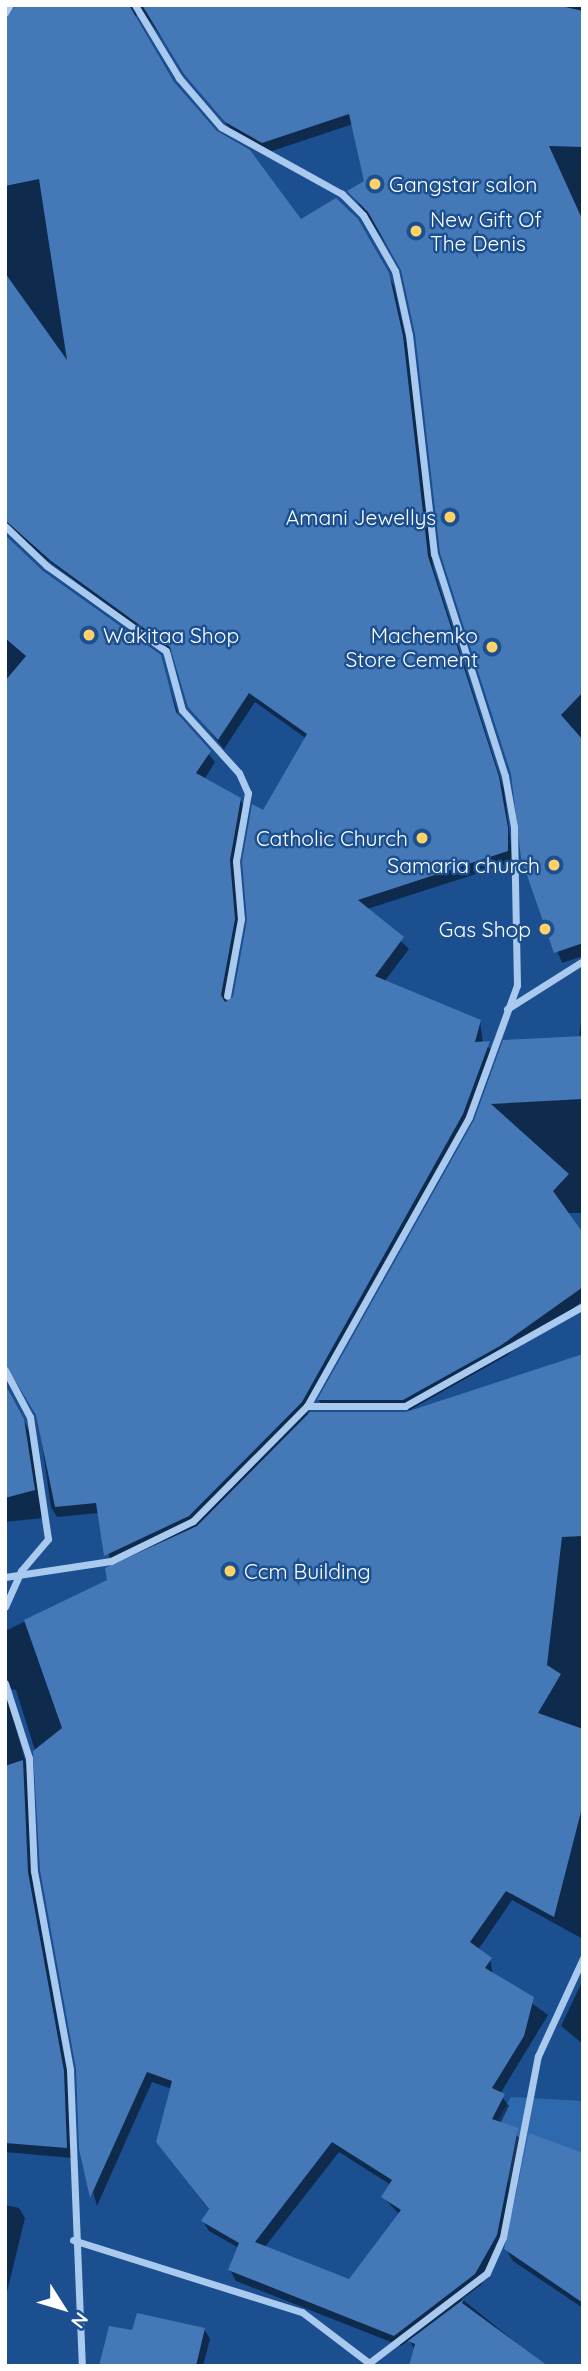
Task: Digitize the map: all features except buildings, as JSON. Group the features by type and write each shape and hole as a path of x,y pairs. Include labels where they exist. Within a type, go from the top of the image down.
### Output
{"street":[{"path":"5,13 10,5"},
{"path":"5,1577 21,1571 111,1562 193,1521 307,1406 469,1117 506,1010 518,966 514,827 505,776 434,554 410,335 395,271 342,194 220,127 179,78 135,5"},
{"path":"5,526 47,566 166,651 182,710 239,774 248,793 236,861 241,919 227,996"},
{"path":"506,1010 583,961"},
{"path":"307,1406 405,1406 583,1306"},
{"path":"5,1370 30,1417 48,1539 21,1571 5,1607"},
{"path":"5,1683 29,1758 34,1871 70,2070 73,2240 82,2366"},
{"path":"73,2240 302,2312 369,2363 487,2273 503,2236 538,2056 583,1958"}],"shaded area":[{"path":"511,2097 583,2101 583,2150 555,2205 473,2164"}],"place":[{"name":"Gangstar salon","path":"375,184"},
{"name":"New Gift Of The Denis","path":"416,231"},
{"name":"Amani Jewellys","path":"450,517"},
{"name":"Wakitaa Shop","path":"89,635"},
{"name":"Machemko Store Cement","path":"492,647"},
{"name":"Catholic Church","path":"422,838"},
{"name":"Samaria church","path":"554,865"},
{"name":"Gas Shop","path":"545,929"},
{"name":"Ccm Building","path":"230,1571"}]}
